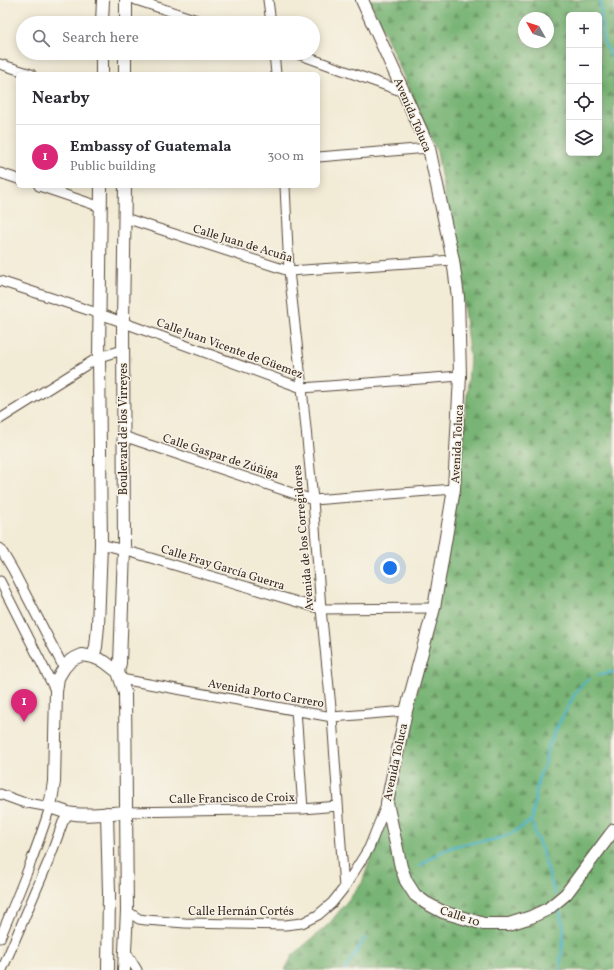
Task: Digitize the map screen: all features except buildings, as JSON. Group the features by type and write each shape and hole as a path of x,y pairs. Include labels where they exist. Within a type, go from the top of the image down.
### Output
{"street":[{"path":"102,16 103,0"},
{"path":"126,0 126,16"},
{"path":"136,0 185,16"},
{"path":"268,0 269,16"},
{"name":"Avenida Toluca","path":"344,888 369,848 387,803 406,711 434,608 454,489 460,376 458,297 453,260 428,148 362,0"},
{"path":"102,60 102,72"},
{"path":"125,60 125,72"},
{"path":"275,60 276,72"},
{"path":"315,60 404,92"},
{"path":"0,64 26,72"},
{"path":"320,157 428,148"},
{"path":"0,173 16,178"},
{"path":"45,188 101,207"},
{"name":"Boulevard de los Virreyes","path":"93,657 96,647 98,626 102,544 99,357 101,188"},
{"name":"Boulevard de los Virreyes","path":"125,188 123,323 124,550 120,675 125,693 126,812"},
{"name":"Avenida de los Corregidores","path":"285,188 289,271 313,500 321,609 332,717 344,888"},
{"name":"Calle Juan de Acuña","path":"125,218 289,271 453,260"},
{"name":"Calle Juan Vicente de Güemez","path":"0,281 100,314 302,388 460,376"},
{"path":"0,419 99,357 123,350"},
{"name":"Calle Gaspar de Zúñiga","path":"123,436 313,500 454,489"},
{"name":"Calle Fray García Guerra","path":"102,544 321,609 434,608"},
{"path":"0,548 64,668"},
{"path":"0,581 56,692"},
{"path":"0,938 43,831 50,807 54,782 56,692 58,678 71,660 82,656 93,657 105,662 120,675"},
{"name":"Avenida Porto Carrero","path":"120,675 332,717 406,711"},
{"path":"296,710 303,809"},
{"path":"0,794 22,802 50,807 69,813 94,815 126,812 127,911 124,970"},
{"name":"Calle 10","path":"387,803 401,867 406,881 415,895 443,912 484,924 509,924 531,917 548,909 566,894 614,830"},
{"name":"Calle Francisco de Croix","path":"126,812 303,809 338,806"},
{"path":"2,970 69,813"},
{"path":"107,813 109,893 108,970"},
{"name":"Calle Hernán Cortés","path":"127,911 139,919 185,923 302,923 318,915 332,903 344,888"},
{"path":"125,950 137,970"}],"green space":[{"path":"370,0 614,0 614,970 285,970 292,956 329,924 362,883 400,774 459,487 470,359 462,294 437,152"}],"waterway":[{"path":"600,0 603,41 614,61"},
{"path":"598,675 614,672"},
{"path":"555,894 541,848 535,834 532,820 535,798 539,777 546,761 546,752 558,725 576,692 583,683 589,679"},
{"path":"420,866 430,858 446,849 458,845 504,837 532,820"},
{"path":"560,912 564,930 560,970"},
{"path":"345,970 365,938"}],"place":[{"name":"Embassy of Guatemala","path":"24,722"}]}
